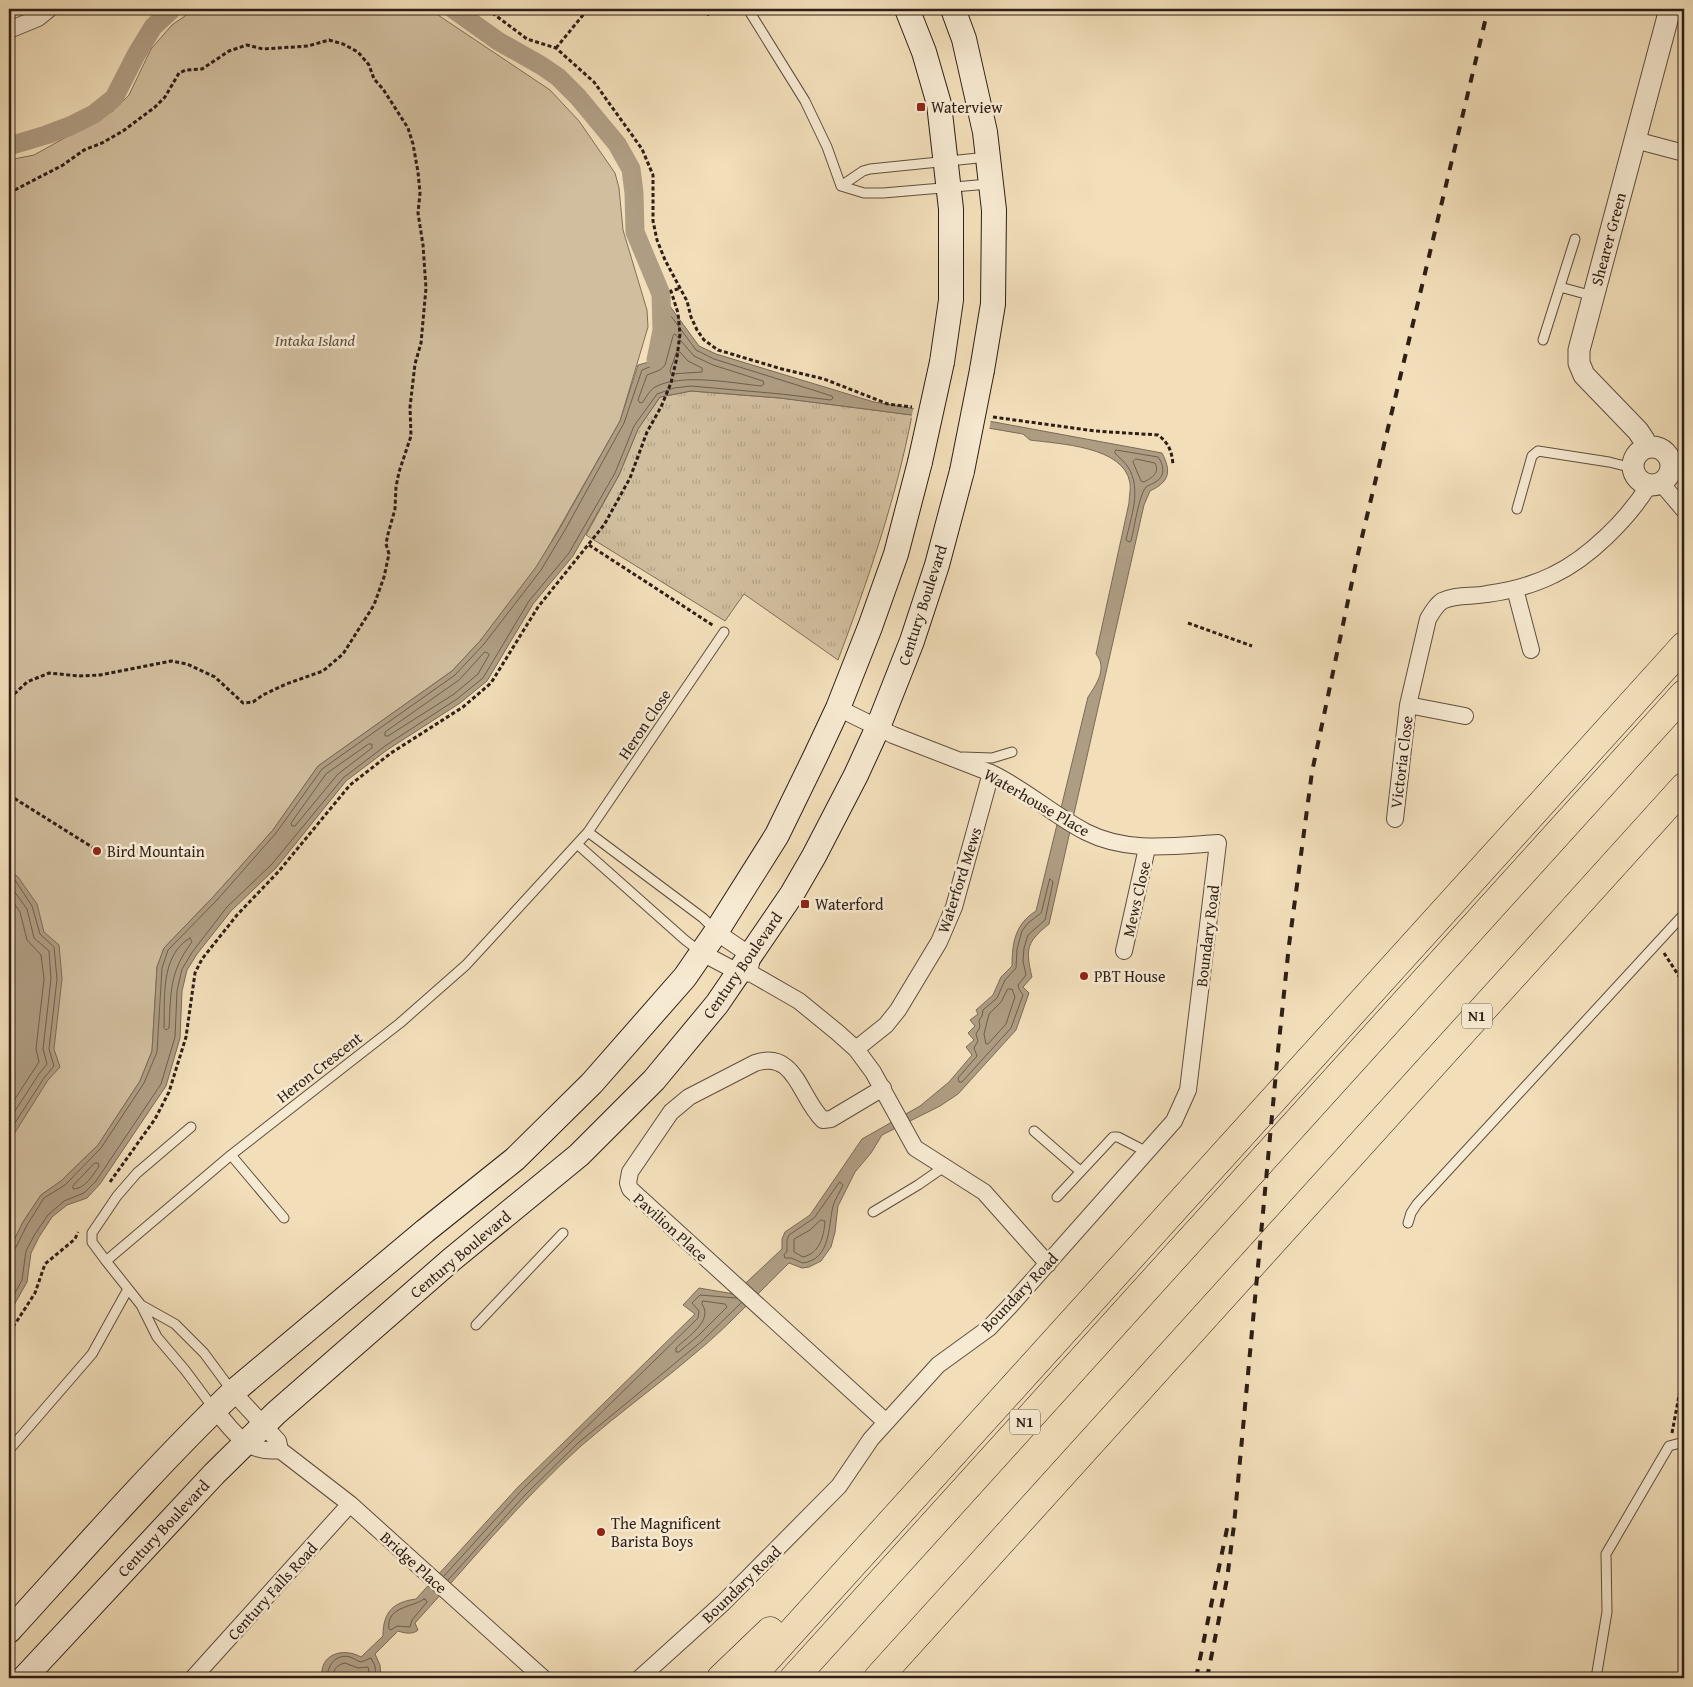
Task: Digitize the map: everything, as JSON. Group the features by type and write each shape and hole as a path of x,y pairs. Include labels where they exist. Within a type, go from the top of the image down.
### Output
{"highway":[{"path":"750,1678 1684,646"},
{"name":"N1","path":"794,1678 1684,694"},
{"name":"N1","path":"878,1678 1684,787"},
{"path":"721,1678 800,1601 1236,1140"}],"main road":[{"path":"9,1632 184,1440 233,1392 425,1231 515,1159 592,1083 685,977 716,932 777,835 838,708 896,554 920,462 942,362 951,300 951,209 949,187 939,104 924,52 907,9"},
{"name":"Century Boulevard","path":"24,1678 214,1474 263,1426 451,1260 579,1155 654,1080 747,967 814,856 878,728 912,641 937,565 962,471 982,370 992,304 994,210 992,184 989,157 972,74 964,39 953,9"}],"street":[{"path":"9,30 38,18 49,9"},
{"name":"Shearer Green","path":"1646,448 1644,440 1638,431 1588,381 1582,370 1579,350 1670,9"},
{"path":"1635,140 1684,153"},
{"path":"1531,650 1515,589 1552,576 1579,560 1632,510 1655,484 1670,474 1677,457 1667,455 1654,447 1646,448 1636,455 1633,468 1635,476 1641,482 1655,484 1684,510"},
{"name":"Victoria Close","path":"1395,818 1408,706 1428,619 1432,611 1440,602 1452,597 1489,594 1515,589"},
{"name":"Victoria Close","path":"1408,706 1465,716"},
{"name":"Waterhouse Place","path":"838,708 878,728 991,773 1005,780 1076,827 1102,839 1118,844 1147,848 1218,843"},
{"name":"Waterford Mews","path":"856,1049 886,1025 898,1010 946,928 954,907 991,773"},
{"name":"Boundary Road","path":"640,1678 723,1603 839,1486 862,1450 938,1365 989,1328 1174,1121 1188,1090 1218,843"},
{"name":"Mews Close","path":"1124,951 1147,848"},
{"path":"716,932 747,967 799,1001 856,1049 883,1088 915,1148 984,1192 1048,1264"},
{"path":"702,953 747,967"},
{"name":"Pavilion Place","path":"883,1088 830,1119 823,1120 788,1068 772,1060 763,1060 689,1097 672,1112 630,1172 628,1183 630,1189 886,1422"},
{"name":"Bridge Place","path":"233,1392 278,1441 280,1450 350,1504 543,1678"},
{"path":"215,1410 245,1444 268,1452 280,1450"},
{"name":"Century Falls Road","path":"193,1678 350,1504"}],"lane":[{"path":"751,14 806,101 841,186"},
{"path":"841,186 862,171 989,157"},
{"path":"841,186 864,193 883,193 992,184"},
{"path":"1543,340 1575,239"},
{"path":"1560,287 1593,296"},
{"path":"1517,509 1532,456 1538,451 1609,462 1633,468"},
{"name":"Heron Close","path":"588,832 724,632"},
{"path":"945,755 992,758 1012,752"},
{"path":"588,832 703,918 716,932"},
{"name":"Heron Crescent","path":"106,1261 231,1155 400,1023 466,965 588,832"},
{"path":"577,844 702,953"},
{"path":"1408,1222 1416,1204 1684,914"},
{"path":"191,1127 137,1173 117,1196 92,1233 92,1242 141,1305 157,1337 186,1370 215,1410"},
{"path":"1034,1131 1080,1171"},
{"path":"1056,1197 1113,1137 1118,1136 1147,1152"},
{"path":"231,1155 284,1218"},
{"path":"873,1212 944,1168"},
{"path":"476,1324 563,1233"},
{"path":"9,1450 92,1354 128,1289"},
{"path":"141,1305 174,1324 204,1353 233,1392"},
{"path":"1596,1678 1606,1612 1606,1554 1669,1446 1684,1442"}],"path":[{"path":"105,1188 155,1119 169,1092 186,1038 195,973 202,959 237,915 279,871 350,785 391,753 463,707 491,683 538,607 604,525 630,478 647,432 661,407 671,383 680,334 678,313 671,291 681,288 665,260 657,240 653,221 653,175 642,149 594,82 556,48 527,38 487,9"},
{"path":"556,48 588,9"},
{"path":"708,15 717,9"},
{"path":"9,193 63,165 84,150 102,143 123,131 155,107 165,96 178,73 186,70 202,69 221,55 237,47 247,45 263,49 308,46 329,40 343,44 358,52 408,128 418,172 420,193 418,213 423,245 426,288 421,343 410,407 412,436 396,486 395,508 386,544 389,554 374,605 343,654 323,671 286,684 253,702 243,703 216,677 187,664 171,660 100,674 78,676 49,673 27,682 9,700"},
{"path":"589,544 724,632"},
{"path":"1188,623 1252,646"},
{"path":"9,795 92,847"},
{"path":"1657,943 1684,984"},
{"path":"9,1332 35,1293 45,1264 75,1239 82,1224"},
{"path":"1669,1446 1684,1381"}],"green space":[{"name":"Intaka Island","path":"195,9 429,9 550,90 579,121 615,173 619,188 623,230 647,310 648,327 620,421 537,567 480,641 452,671 318,766 273,830 164,948 157,967 152,1051 140,1081 98,1145 61,1181 41,1195 23,1222 9,1250 9,160 34,155 113,111 129,95 151,49 172,25"},
{"path":"691,391 780,398 912,415 898,477 880,539 838,660 744,594 725,621 586,535 619,475 638,429 660,397"}],"water":[{"path":"661,294 699,346 716,354 874,402 1162,453 1167,466 1167,476 1161,484 1150,491 1144,505 1049,924 1036,936 1030,946 1029,959 1032,977 1023,987 1029,993 1016,1030 958,1094 940,1106 882,1135 871,1153 855,1172 838,1206 831,1247 821,1261 802,1268 789,1263 705,1345 596,1433 559,1466 415,1623 418,1630 411,1633 398,1631 375,1654 380,1665 381,1678 322,1678 324,1663 328,1658 340,1653 354,1654 361,1657 383,1636 385,1621 391,1610 401,1603 416,1599 518,1487 695,1314 683,1305 699,1288 734,1294 782,1249 782,1239 785,1232 810,1215 862,1139 920,1106 949,1082 972,1055 966,1047 974,1040 968,1033 975,1026 970,1020 978,1014 976,1010 993,995 1001,977 1012,966 1014,942 1019,928 1036,911 1088,697 1100,676 1101,665 1096,654 1129,503 1130,490 1130,483 1125,471 1116,461 1089,449 1030,440 1023,434 912,415 780,398 691,391 660,397 638,429 619,475 573,556 533,604 487,681 460,703 387,750 346,781 276,868 231,911 197,954 187,970 182,991 180,1038 166,1086 100,1184 87,1198 67,1205 52,1217 31,1253 27,1282 9,1314 9,1250 23,1222 41,1195 61,1181 98,1145 140,1081 152,1051 157,967 164,948 273,830 318,766 452,671 480,641 536,567 560,528 620,421 638,365 656,360 662,330"},
{"path":"9,870 18,877 37,904 44,932 59,945 62,979 54,1049 60,1067 48,1080 9,1142"}],"pier":[{"path":"914,407 991,419 989,431 911,418"}],"waterway":[{"path":"9,146 70,126 94,114 114,98 153,27 172,9"},
{"path":"453,9 498,41 558,77 578,97 617,144 631,169 635,232 661,294 662,330 656,360"}],"railway":[{"path":"1207,1678 1227,1579 1234,1525 1278,1051 1289,945 1312,772 1357,558 1488,9"},
{"path":"1196,1678 1228,1524"}],"place":[{"name":"Waterview","path":"921,107"},
{"name":"Bird Mountain","path":"97,851"},
{"name":"Waterford","path":"805,904"},
{"name":"PBT House","path":"1084,976"},
{"name":"The Magnificent Barista Boys","path":"601,1532"}]}
